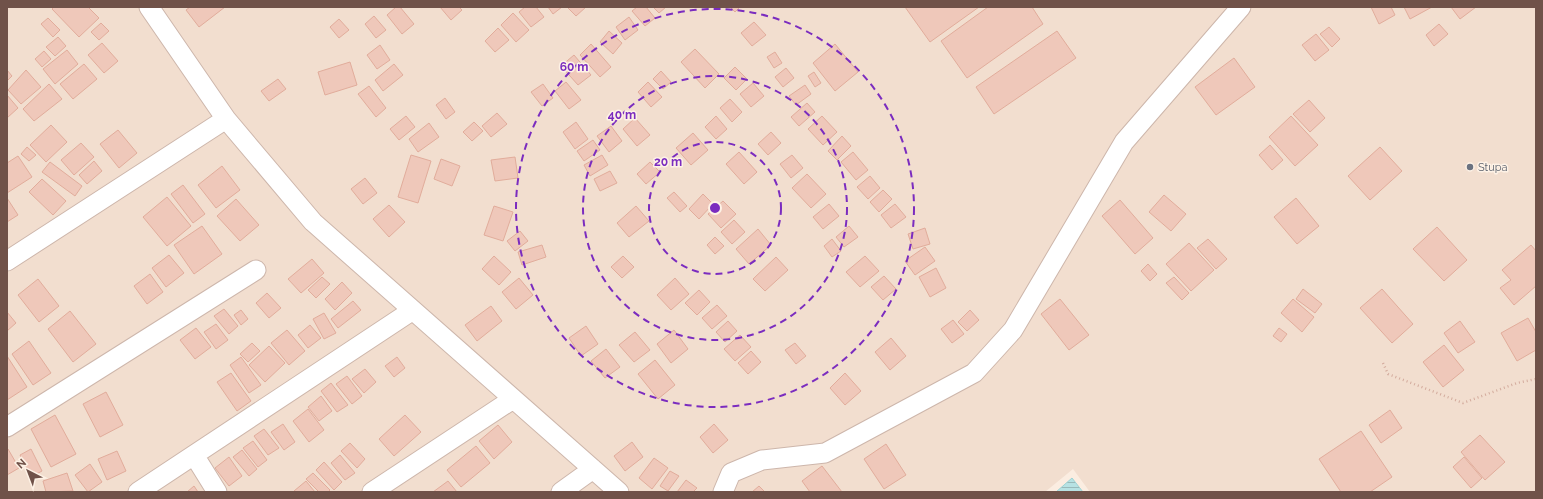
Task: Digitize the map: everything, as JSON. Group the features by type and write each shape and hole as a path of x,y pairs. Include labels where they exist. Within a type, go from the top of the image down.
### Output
{"street":[{"path":"149,7 226,119 313,222 619,492"},
{"path":"723,492 731,473 762,460 825,453 974,373 1013,330 1124,142 1241,7"},
{"path":"7,261 226,119"},
{"path":"7,427 256,270"},
{"path":"138,492 413,310"},
{"path":"372,492 513,399"},
{"path":"194,455 217,492"},
{"path":"561,492 593,469"}],"path":[{"path":"1383,363 1388,374 1463,402 1517,383 1536,379"}],"shaded area":[{"path":"7,7 1536,7 1536,492 1090,492 1073,469 1045,492 7,492"}],"water":[{"path":"1072,478 1083,492 1056,492"}],"building":[{"path":"54,7 88,7 99,18 79,37 52,9"},
{"path":"190,7 225,7 199,27 186,10"},
{"path":"396,7 400,7 414,24 402,34 387,15"},
{"path":"440,7 459,7 462,10 451,20"},
{"path":"525,7 536,7 544,17 531,27 519,12"},
{"path":"548,7 562,7 553,14"},
{"path":"567,7 586,7 576,16"},
{"path":"637,7 646,7 655,18 645,26 632,11"},
{"path":"653,7 666,7 659,13"},
{"path":"730,7 740,7 735,12"},
{"path":"905,7 979,7 930,42"},
{"path":"988,7 1032,7 1043,24 967,78 941,41"},
{"path":"1371,7 1391,7 1395,15 1379,24"},
{"path":"1404,7 1432,7 1410,19"},
{"path":"1451,7 1476,7 1460,19"},
{"path":"513,13 529,30 516,42 501,25"},
{"path":"374,16 386,30 376,38 365,24"},
{"path":"629,17 638,30 625,40 616,27"},
{"path":"48,18 60,30 53,37 41,24"},
{"path":"339,19 349,30 339,38 330,27"},
{"path":"754,22 766,35 752,46 741,33"},
{"path":"101,23 109,31 99,40 91,32"},
{"path":"1439,24 1448,34 1434,46 1426,35"},
{"path":"1329,27 1340,39 1332,47 1320,34"},
{"path":"498,28 509,40 495,52 485,41"},
{"path":"609,31 622,43 613,54 600,42"},
{"path":"1057,31 1076,58 994,114 976,87"},
{"path":"1316,34 1329,50 1315,61 1302,45"},
{"path":"58,37 66,46 55,56 46,47"},
{"path":"102,43 118,61 104,73 88,55"},
{"path":"591,44 611,67 600,77 580,55"},
{"path":"835,44 858,72 835,91 813,63"},
{"path":"380,45 390,60 377,69 367,55"},
{"path":"695,49 719,74 705,88 681,62"},
{"path":"67,50 78,64 55,84 43,69"},
{"path":"44,51 51,59 42,67 35,59"},
{"path":"775,52 782,63 774,68 767,57"},
{"path":"574,55 591,75 578,85 561,66"},
{"path":"1234,58 1255,87 1216,115 1195,87"},
{"path":"350,62 357,85 325,95 318,72"},
{"path":"84,64 97,79 73,99 60,84"},
{"path":"394,64 403,75 383,91 375,80"},
{"path":"735,67 747,79 736,90 724,78"},
{"path":"786,68 794,78 783,87 775,77"},
{"path":"7,70 12,76 7,81"},
{"path":"26,70 41,87 21,104 8,90"},
{"path":"661,71 671,82 663,89 653,79"},
{"path":"814,72 821,83 815,87 808,76"},
{"path":"278,79 286,89 269,101 261,91"},
{"path":"566,82 581,100 569,109 555,91"},
{"path":"648,82 662,97 651,107 638,92"},
{"path":"753,83 764,96 751,107 740,94"},
{"path":"49,84 62,99 34,121 23,109"},
{"path":"543,84 553,98 542,106 531,92"},
{"path":"805,85 811,94 796,105 789,96"},
{"path":"369,86 386,108 376,117 358,94"},
{"path":"7,95 18,108 7,118"},
{"path":"445,98 455,112 446,119 436,105"},
{"path":"730,99 742,112 732,122 720,108"},
{"path":"1309,100 1325,118 1310,132 1293,114"},
{"path":"807,103 815,112 799,126 791,117"},
{"path":"497,113 507,124 491,137 482,126"},
{"path":"406,116 415,127 399,140 390,129"},
{"path":"716,116 727,129 716,139 705,127"},
{"path":"822,116 837,132 823,145 808,129"},
{"path":"1291,116 1318,145 1295,166 1269,137"},
{"path":"635,118 650,135 637,146 623,129"},
{"path":"474,122 483,131 472,141 463,132"},
{"path":"576,122 588,139 575,149 563,132"},
{"path":"429,123 439,137 418,152 409,139"},
{"path":"51,125 67,142 46,162 30,145"},
{"path":"611,126 622,141 609,152 597,136"},
{"path":"118,130 137,153 119,168 100,144"},
{"path":"771,132 781,143 768,155 758,144"},
{"path":"693,133 708,150 691,165 676,148"},
{"path":"842,136 851,146 837,160 828,151"},
{"path":"593,140 600,150 584,161 577,151"},
{"path":"81,143 94,157 74,175 61,160"},
{"path":"1270,145 1283,160 1272,170 1259,155"},
{"path":"27,147 36,155 29,161 21,154"},
{"path":"1380,147 1402,171 1370,200 1348,176"},
{"path":"739,152 757,172 744,184 726,164"},
{"path":"853,152 868,170 856,180 841,162"},
{"path":"411,155 431,161 418,203 398,197"},
{"path":"602,155 608,165 590,176 584,165"},
{"path":"792,155 803,168 791,178 780,164"},
{"path":"18,156 32,177 7,193 7,163"},
{"path":"515,157 518,178 495,181 491,160"},
{"path":"441,159 460,166 452,186 434,179"},
{"path":"94,161 102,171 87,184 79,175"},
{"path":"50,162 82,186 75,196 42,172"},
{"path":"650,162 660,172 646,184 637,174"},
{"path":"222,166 240,190 216,208 198,185"},
{"path":"610,171 617,183 600,191 594,179"},
{"path":"807,174 826,194 811,208 792,188"},
{"path":"870,176 880,188 868,199 857,187"},
{"path":"365,178 377,193 363,204 351,189"},
{"path":"42,179 66,201 53,215 29,192"},
{"path":"183,185 205,214 193,223 171,194"},
{"path":"883,190 892,199 879,212 870,202"},
{"path":"674,192 687,206 680,212 667,198"},
{"path":"703,194 713,204 699,219 689,209"},
{"path":"1164,195 1186,214 1171,231 1149,212"},
{"path":"167,197 191,226 167,246 143,217"},
{"path":"7,198 18,215 7,222"},
{"path":"1296,198 1319,226 1297,244 1274,217"},
{"path":"236,199 259,225 240,241 217,216"},
{"path":"1120,200 1153,238 1135,254 1102,216"},
{"path":"723,201 736,214 721,228 708,214"},
{"path":"829,204 839,216 823,229 813,217"},
{"path":"895,204 906,217 891,228 881,215"},
{"path":"389,205 405,222 389,237 373,219"},
{"path":"494,206 513,212 503,241 484,235"},
{"path":"636,206 649,221 629,237 617,223"},
{"path":"734,220 745,232 732,244 721,232"},
{"path":"202,226 222,254 194,274 174,245"},
{"path":"849,226 858,237 844,247 836,237"},
{"path":"1437,227 1467,260 1444,281 1413,249"},
{"path":"925,228 930,244 913,249 908,234"},
{"path":"758,229 771,245 749,264 736,249"},
{"path":"520,231 528,241 515,251 507,241"},
{"path":"715,237 724,246 715,254 707,245"},
{"path":"832,239 841,251 832,257 824,246"},
{"path":"1208,239 1227,259 1216,269 1197,248"},
{"path":"1189,243 1214,270 1191,291 1166,264"},
{"path":"542,245 546,257 522,265 518,252"},
{"path":"1531,245 1536,251 1536,286 1514,305 1500,288 1511,280 1502,270"},
{"path":"925,247 935,261 915,275 905,261"},
{"path":"169,255 184,273 166,287 152,268"},
{"path":"494,256 511,272 499,285 482,269"},
{"path":"623,256 634,267 622,278 611,267"},
{"path":"865,256 879,271 860,287 846,272"},
{"path":"776,257 788,270 765,291 753,279"},
{"path":"312,259 324,273 301,293 288,279"},
{"path":"1148,264 1157,274 1150,281 1141,271"},
{"path":"936,268 946,288 930,297 919,277"},
{"path":"150,274 163,292 147,304 134,286"},
{"path":"884,276 896,289 883,300 871,287"},
{"path":"322,277 330,284 316,298 308,290"},
{"path":"1174,277 1189,293 1182,300 1166,283"},
{"path":"519,278 533,295 516,309 502,292"},
{"path":"675,278 689,294 671,310 657,295"},
{"path":"38,279 59,306 39,322 18,295"},
{"path":"342,282 352,293 335,310 325,299"},
{"path":"1303,289 1322,304 1315,313 1296,299"},
{"path":"1382,289 1413,324 1392,343 1360,308"},
{"path":"699,290 710,302 697,315 685,303"},
{"path":"267,293 281,308 269,318 256,303"},
{"path":"1060,299 1089,335 1069,350 1041,314"},
{"path":"1293,299 1314,317 1302,332 1281,313"},
{"path":"353,301 361,310 338,328 331,319"},
{"path":"717,305 727,316 712,329 702,318"},
{"path":"491,306 502,321 477,341 465,325"},
{"path":"224,309 238,326 229,334 214,316"},
{"path":"241,310 248,319 241,325 234,315"},
{"path":"970,310 979,320 967,331 958,322"},
{"path":"70,311 96,344 73,362 48,329"},
{"path":"7,312 16,323 7,331"},
{"path":"324,313 336,333 324,339 313,319"},
{"path":"1528,318 1536,332 1536,350 1517,361 1501,333"},
{"path":"953,320 964,334 952,343 941,329"},
{"path":"728,321 737,331 725,342 716,332"},
{"path":"1460,321 1475,342 1458,353 1444,333"},
{"path":"216,324 228,340 216,349 204,332"},
{"path":"310,325 321,338 308,348 298,335"},
{"path":"586,326 598,344 581,356 569,338"},
{"path":"196,328 211,347 195,359 180,340"},
{"path":"1279,328 1287,334 1281,342 1273,336"},
{"path":"287,330 305,351 289,365 271,343"},
{"path":"674,330 688,349 671,363 657,344"},
{"path":"635,332 650,350 634,362 619,345"},
{"path":"740,335 751,347 735,361 724,349"},
{"path":"891,338 906,356 890,370 875,352"},
{"path":"29,341 51,373 33,385 12,354"},
{"path":"252,343 260,351 248,362 240,354"},
{"path":"795,343 806,356 796,364 785,350"},
{"path":"1444,345 1464,370 1443,387 1423,362"},
{"path":"269,346 285,363 265,382 249,365"},
{"path":"606,349 620,367 605,378 591,361"},
{"path":"751,351 761,362 748,374 738,363"},
{"path":"7,356 27,387 7,400"},
{"path":"241,357 261,385 249,393 230,365"},
{"path":"397,357 405,368 394,377 385,366"},
{"path":"655,360 675,385 658,399 638,374"},
{"path":"365,369 376,382 364,393 352,379"},
{"path":"231,373 251,401 237,411 217,382"},
{"path":"845,373 861,391 845,405 830,388"},
{"path":"347,376 362,396 352,404 336,384"},
{"path":"331,383 348,405 337,412 321,391"},
{"path":"106,392 123,425 100,437 83,404"},
{"path":"321,396 332,411 319,421 308,407"},
{"path":"308,409 324,430 309,442 293,421"},
{"path":"1390,410 1402,428 1381,443 1369,425"},
{"path":"55,415 76,454 51,467 31,429"},
{"path":"405,415 421,432 394,456 379,439"},
{"path":"283,424 295,442 284,450 271,432"},
{"path":"714,424 728,440 713,453 700,437"},
{"path":"498,425 512,442 494,459 479,441"},
{"path":"264,429 279,448 268,455 254,436"},
{"path":"1361,431 1392,477 1370,492 1341,492 1319,459"},
{"path":"1480,435 1505,462 1485,480 1461,452"},
{"path":"253,441 267,460 258,467 243,448"},
{"path":"632,442 643,457 625,471 614,456"},
{"path":"350,443 365,459 357,468 341,451"},
{"path":"886,444 906,475 884,489 864,459"},
{"path":"476,446 490,463 461,487 447,470"},
{"path":"8,449 19,468 7,475 7,450"},
{"path":"31,449 42,471 31,477 20,455"},
{"path":"242,450 257,469 249,476 233,457"},
{"path":"117,451 126,471 107,480 98,459"},
{"path":"340,455 355,473 345,480 331,463"},
{"path":"229,457 242,476 229,486 215,468"},
{"path":"1464,457 1482,478 1471,488 1453,467"},
{"path":"654,458 668,468 652,489 639,478"},
{"path":"324,462 342,482 334,490 316,470"},
{"path":"90,464 102,482 88,492 75,475"},
{"path":"822,466 842,492 810,492 802,481"},
{"path":"670,471 679,476 668,491 660,486"},
{"path":"67,473 73,491 46,492 43,481"},
{"path":"313,473 330,490 328,492 319,492 306,479"},
{"path":"686,480 697,488 693,492 677,492"},
{"path":"306,481 315,492 294,491"},
{"path":"448,481 457,492 433,492"},
{"path":"194,486 198,492 187,492"},
{"path":"759,486 765,492 752,492"}],"place":[{"name":"Stupa","path":"1470,167"}]}
